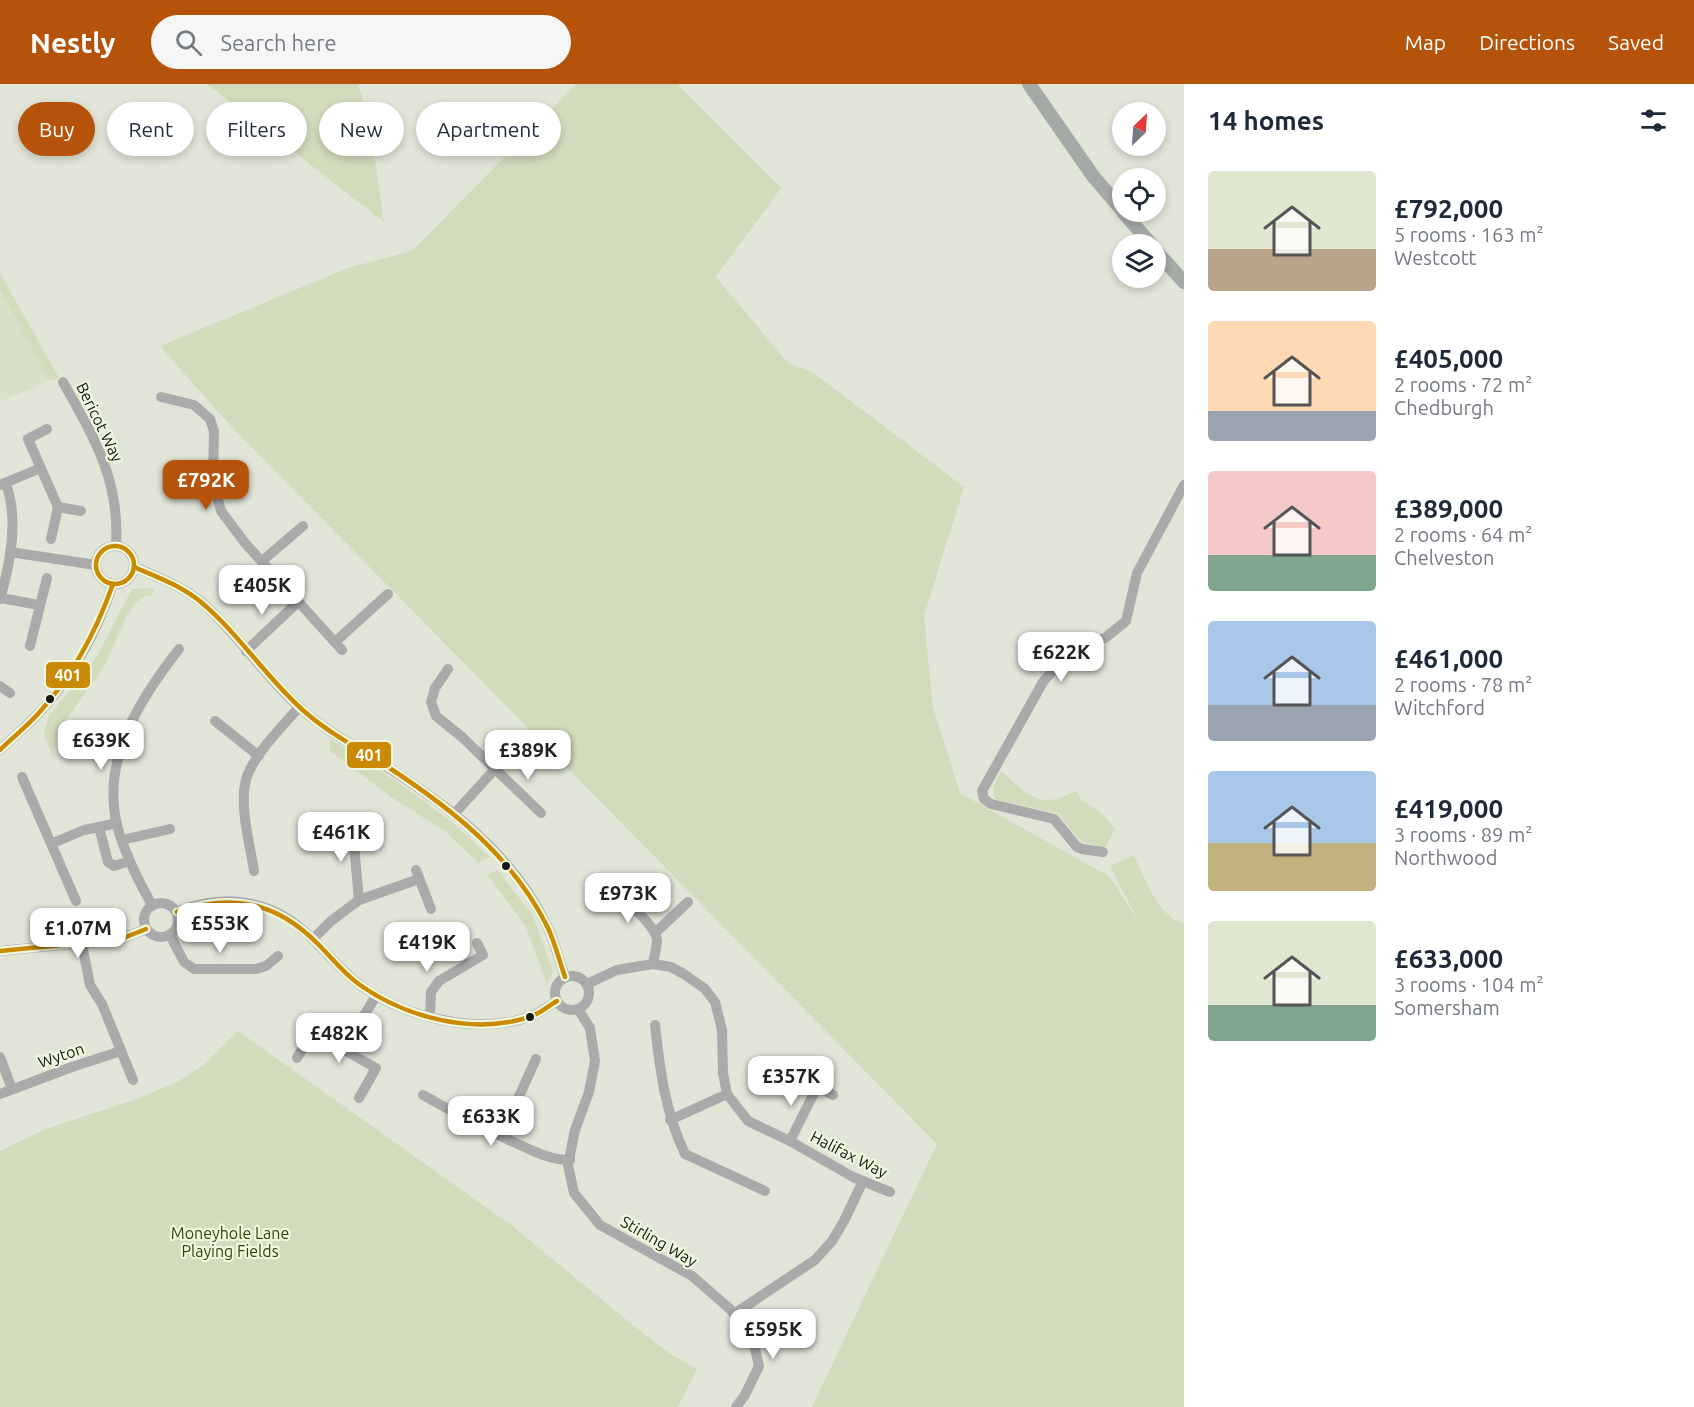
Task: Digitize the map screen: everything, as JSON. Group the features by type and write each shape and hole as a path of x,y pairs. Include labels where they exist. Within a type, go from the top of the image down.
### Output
{"main road":[{"path":"1029,84 1093,176 1112,198"},
{"path":"1132,222 1142,234"},
{"path":"1166,262 1184,282"}],"street":[{"name":"Bericot Way","path":"63,382 99,447 106,466 114,500 116,546"},
{"path":"161,397 194,405 210,419 214,431 213,481 221,511 262,561 339,646 388,594"},
{"path":"46,429 28,439 58,507 51,539"},
{"path":"39,605 0,599 10,552 12,514 10,495 3,485 41,468"},
{"path":"1103,852 1077,847 1054,819 991,804 984,799 982,791 1043,682 1068,653 1078,646 1105,638 1126,621 1137,573 1184,485"},
{"path":"58,507 81,511"},
{"path":"262,561 303,526"},
{"path":"110,546 116,546 122,547 132,555 134,567 129,578 119,584 113,584 103,580 96,570 96,565 100,553 110,546"},
{"path":"10,552 96,565"},
{"path":"134,567 181,589 209,608 270,679 299,707 341,738 455,813 490,845 524,886 547,926 565,977"},
{"path":"30,646 47,578"},
{"path":"0,750 37,716 71,672 92,637 113,584"},
{"path":"246,651 298,602"},
{"path":"152,905 130,861 117,823 114,799 115,771 124,740 149,689 179,649"},
{"path":"448,669 435,688 431,702 436,716 462,737 541,813"},
{"path":"0,686 10,693"},
{"path":"254,871 244,796 247,776 259,756 299,707"},
{"path":"215,721 259,756"},
{"path":"455,813 495,769"},
{"path":"22,777 76,901"},
{"path":"52,843 99,826 117,823"},
{"path":"352,824 358,900"},
{"path":"99,826 108,862 114,866 130,861"},
{"path":"122,840 170,829"},
{"path":"313,939 331,921 358,900 417,875 431,909"},
{"path":"607,883 646,921 655,933 657,940 653,964"},
{"path":"602,908 617,894"},
{"path":"177,912 210,901 228,900 255,904 292,921 345,972 376,996 430,1017 462,1023 500,1023 530,1017 557,1001"},
{"path":"655,933 688,902"},
{"path":"163,903 177,912 178,922 170,935 160,937 146,929 145,913 152,905 163,903"},
{"path":"0,951 122,939 146,929"},
{"path":"170,935 184,962 194,969 256,969 266,966 278,956"},
{"path":"430,1017 431,992 439,981 483,956 477,943"},
{"path":"82,944 90,985 102,1004 133,1080"},
{"name":"Halifax Way","path":"586,984 617,970 653,964 670,967 684,974 705,989 715,1002 722,1030 723,1073 727,1094 748,1121 790,1141 853,1177 890,1192"},
{"path":"574,976 586,984 588,998 586,1003 578,1009 564,1008 557,1001 555,990 565,977 574,976"},
{"path":"342,1049 376,996"},
{"name":"Stirling Way","path":"578,1009 590,1028 595,1060 589,1092 575,1130 568,1166 574,1192 600,1224 692,1276 734,1314 752,1335 759,1366 745,1395 736,1407"},
{"path":"655,1025 660,1077 670,1120 685,1154 765,1191"},
{"path":"297,1058 312,1032 376,1068 359,1098"},
{"name":"Wyton","path":"0,1094 121,1051"},
{"path":"0,1057 12,1089"},
{"path":"501,1136 536,1059"},
{"path":"801,1078 833,1095"},
{"path":"790,1141 817,1087"},
{"path":"670,1120 727,1094"},
{"path":"423,1095 469,1121 554,1160 570,1160"},
{"path":"734,1314 815,1260 832,1241 863,1181"}],"shaded area":[{"path":"0,282 50,381 0,402"}],"green space":[{"path":"207,84 358,84 364,102 319,102 319,156 374,156 384,222 299,156 307,156 307,102 230,102"},
{"path":"576,84 677,84 781,188 716,277 788,363 811,371 964,487 924,616 933,707 960,793 1110,877 1140,924 1110,866 1134,855 1160,906 1176,920 1184,923 1184,1407 812,1407 937,1144 230,425 160,346 348,268 412,251 505,156 561,156 561,102 558,102"},
{"path":"0,273 59,378 50,381 0,289"},
{"path":"155,588 152,595 145,596 135,603 127,615 105,665 64,723 52,756 44,733 48,717 96,658 132,589"},
{"path":"330,739 401,784 453,823 490,857 478,863 446,832 391,797 330,751"},
{"path":"1001,771 1022,789 1039,799 1053,800 1077,791 1080,799 1104,815 1115,829 1105,849 1081,841 1058,814 995,799 993,787"},
{"path":"498,870 533,916 553,971 547,984 526,927 488,875"},
{"name":"Moneyhole Lane Playing Fields","path":"238,1031 511,1225 639,1330 672,1355 697,1369 678,1407 0,1407 0,1151 43,1130 134,1100 179,1081 205,1064"}],"transit line":[{"name":"401","path":"115,546 129,551 134,565 129,579 115,584 101,579 96,565 101,551 115,546"},
{"name":"401","path":"134,567 178,587 202,603 305,712 412,783 478,836 498,856 533,901 550,932 565,977"},
{"name":"401","path":"0,750 37,715 72,670 91,637 113,584"},
{"name":"401","path":"177,912 217,903 253,905 270,910 302,930 354,981 378,997 442,1020 486,1024 508,1022 533,1016 557,1001"},
{"name":"401","path":"0,951 121,939 146,929"}]}
